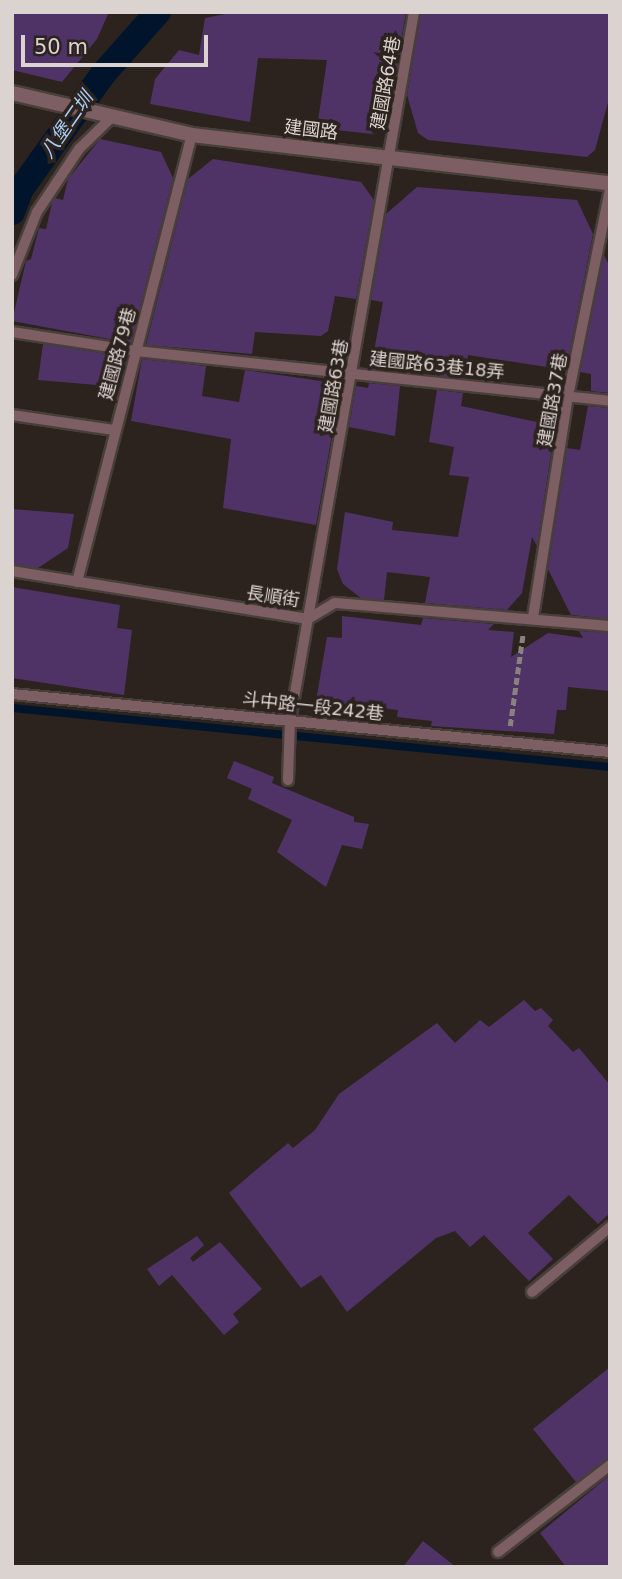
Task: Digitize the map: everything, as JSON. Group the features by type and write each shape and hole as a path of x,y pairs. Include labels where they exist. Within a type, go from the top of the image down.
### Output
{"street":[{"name":"建國路","path":"12,93 192,135 610,183"}],"lane":[{"name":"建國路64巷","path":"389,159 414,12"},
{"path":"12,275 37,212 79,149 111,118"},
{"name":"建國路79巷","path":"77,582 192,135"},
{"name":"建國路63巷","path":"288,780 290,721 389,159"},
{"name":"建國路37巷","path":"529,617 568,396 610,189"},
{"name":"建國路63巷18弄","path":"12,332 136,351 610,401"},
{"path":"12,415 114,430"},
{"name":"長順街","path":"12,571 308,619 335,603 529,617 610,626"},
{"name":"斗中路一段242巷","path":"12,694 610,752"},
{"path":"532,1292 610,1227"},
{"path":"498,1552 610,1465"}],"path":[{"path":"508,740 529,617"}],"building":[{"path":"12,12 109,12 97,39 62,82 12,70"},
{"path":"236,12 406,12 390,106 373,134 317,128 327,60 258,58 250,122 150,104 155,79 179,50 199,55 205,18"},
{"path":"421,12 610,12 610,95 595,150 587,157 428,140 418,133 407,95"},
{"path":"100,139 161,152 173,178 131,343 12,321 26,261 31,259 39,228 46,229 55,198 63,200 68,179"},
{"path":"213,159 361,182 374,200 356,299 335,296 328,331 321,336 255,332 252,354 146,345 188,179"},
{"path":"417,187 577,200 593,234 566,370 468,355 465,378 440,376 443,358 404,354 402,372 371,368 383,302 371,300 386,214"},
{"path":"604,255 610,267 610,393 591,391 591,374 580,372"},
{"path":"43,344 127,357 120,387 38,380"},
{"path":"142,359 206,366 202,396 239,402 245,370 341,384 316,525 223,508 231,439 131,421"},
{"path":"369,383 400,386 395,436 349,427 356,386 368,388"},
{"path":"437,390 463,393 461,406 537,422 534,444 552,447 537,546 532,537 522,593 507,610 425,603 430,577 387,572 384,600 361,598 343,584 337,569 345,512 393,522 392,530 458,537 469,477 449,475 454,447 429,442"},
{"path":"588,406 610,408 610,619 571,615 548,569 567,448 580,450"},
{"path":"12,509 74,514 68,548 38,568 12,564"},
{"path":"12,587 120,605 117,628 132,630 124,695 12,678"},
{"path":"342,616 421,625 423,618 494,624 488,630 514,632 511,657 548,633 583,638 579,631 610,633 610,691 568,687 566,710 557,710 554,734 431,726 432,721 397,717 398,710 316,701 327,637 342,638"},
{"path":"234,761 274,777 272,783 354,817 354,822 369,824 362,849 342,845 326,887 277,852 292,820 248,799 252,789 227,778"},
{"path":"524,1000 535,1011 541,1008 553,1020 548,1026 573,1052 579,1048 610,1085 610,1213 598,1224 569,1195 528,1233 553,1259 529,1281 484,1235 470,1247 455,1231 436,1238 347,1312 321,1275 301,1288 229,1193 288,1143 293,1148 315,1130 339,1094 437,1023 455,1043 480,1020 489,1027"},
{"path":"197,1236 204,1245 190,1258 193,1262 220,1242 262,1289 233,1314 239,1322 224,1335 172,1275 159,1286 147,1269"},
{"path":"610,1367 610,1458 576,1482 533,1429"},
{"path":"610,1475 610,1567 566,1567 540,1533"},
{"path":"423,1541 456,1567 403,1567"}],"waterway":[{"name":"八堡二圳","path":"12,212 21,189 103,74 158,12"},
{"path":"12,708 610,767"}]}
